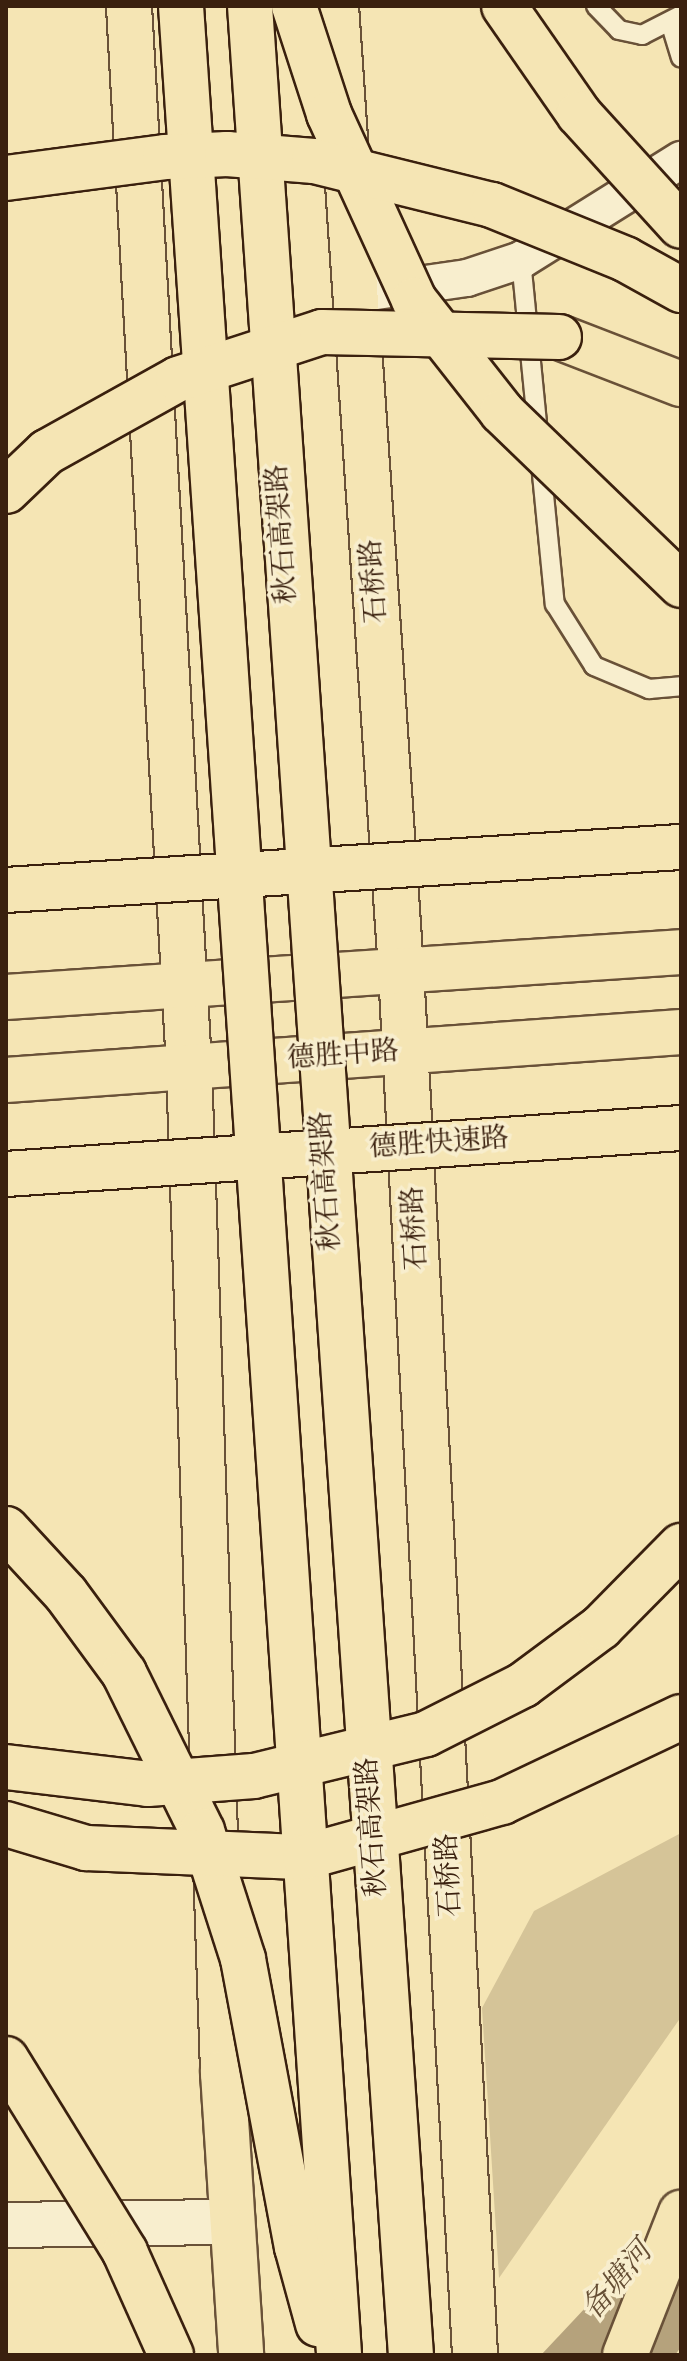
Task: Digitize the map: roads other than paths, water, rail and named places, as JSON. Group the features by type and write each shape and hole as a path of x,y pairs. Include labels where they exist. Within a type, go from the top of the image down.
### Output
{"main road":[{"path":"129,6 189,1067 229,2222 241,2355"},
{"path":"181,6 339,2355"},
{"name":"秋石高架路","path":"250,6 411,2355"},
{"path":"294,6 329,114 414,300 502,412 681,585"},
{"name":"石桥路","path":"336,6 406,1052 475,2355"},
{"path":"504,6 579,114 681,226"},
{"path":"6,178 165,157 227,154 314,161 492,205 625,259 681,290"},
{"path":"6,491 47,452 178,379 322,332 559,337 681,384"},
{"path":"6,890 681,847"},
{"path":"17,991 184,987 681,952"},
{"name":"德胜中路","path":"23,1079 681,1032"},
{"name":"德胜快速路","path":"6,1174 681,1128"},
{"path":"6,1529 66,1594 124,1673 202,1831 243,1959 297,2247 327,2355"},
{"path":"6,1767 148,1784 254,1776 338,1760 426,1734 523,1685 601,1627 681,1546"},
{"path":"6,1824 86,1848 305,1857 502,1802 681,1717"},
{"path":"6,2059 125,2252 171,2355"},
{"path":"625,2355 681,2213"}],"street":[{"path":"356,294 467,278 521,260 681,160"},
{"path":"6,2225 229,2222"}],"lane":[{"path":"596,6 619,30 642,35 676,20 681,57"},
{"path":"521,260 555,604 594,666 649,689 681,686"}],"water":[{"name":"备塘河","path":"681,2206 681,2347 675,2355 541,2355"}]}
